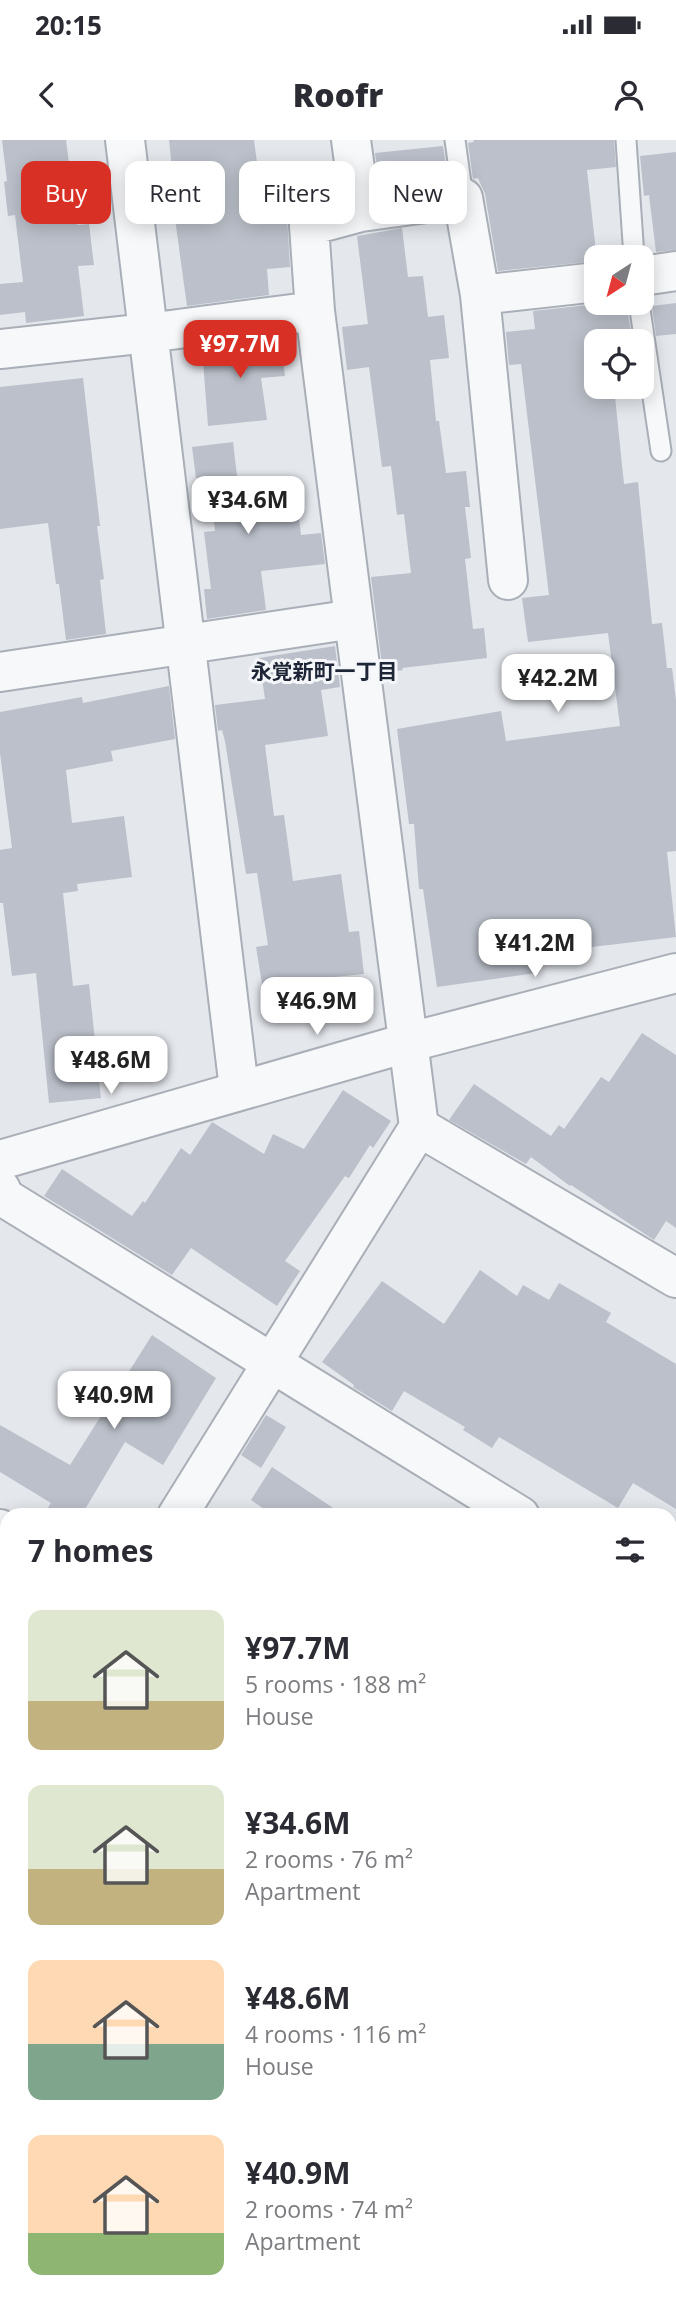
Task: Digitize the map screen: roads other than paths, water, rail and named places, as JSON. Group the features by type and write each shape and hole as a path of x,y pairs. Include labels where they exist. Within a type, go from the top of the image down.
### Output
{"street":[{"path":"125,140 239,1089"},
{"path":"351,140 360,212"},
{"path":"182,1508 419,1126 315,311 309,226 369,211"},
{"path":"467,221 480,295 508,580"},
{"path":"654,274 676,271"},
{"path":"480,295 584,283"},
{"path":"0,349 315,311"},
{"path":"0,672 354,619"},
{"path":"0,1160 239,1089 676,972"},
{"path":"419,1126 676,1278"},
{"path":"0,1188 5,1198 507,1508"}],"lane":[{"path":"455,140 458,161"},
{"path":"626,140 633,245"},
{"path":"641,315 661,451"}],"district":[{"name":"永覚新町一丁目","path":"324,672"}]}
